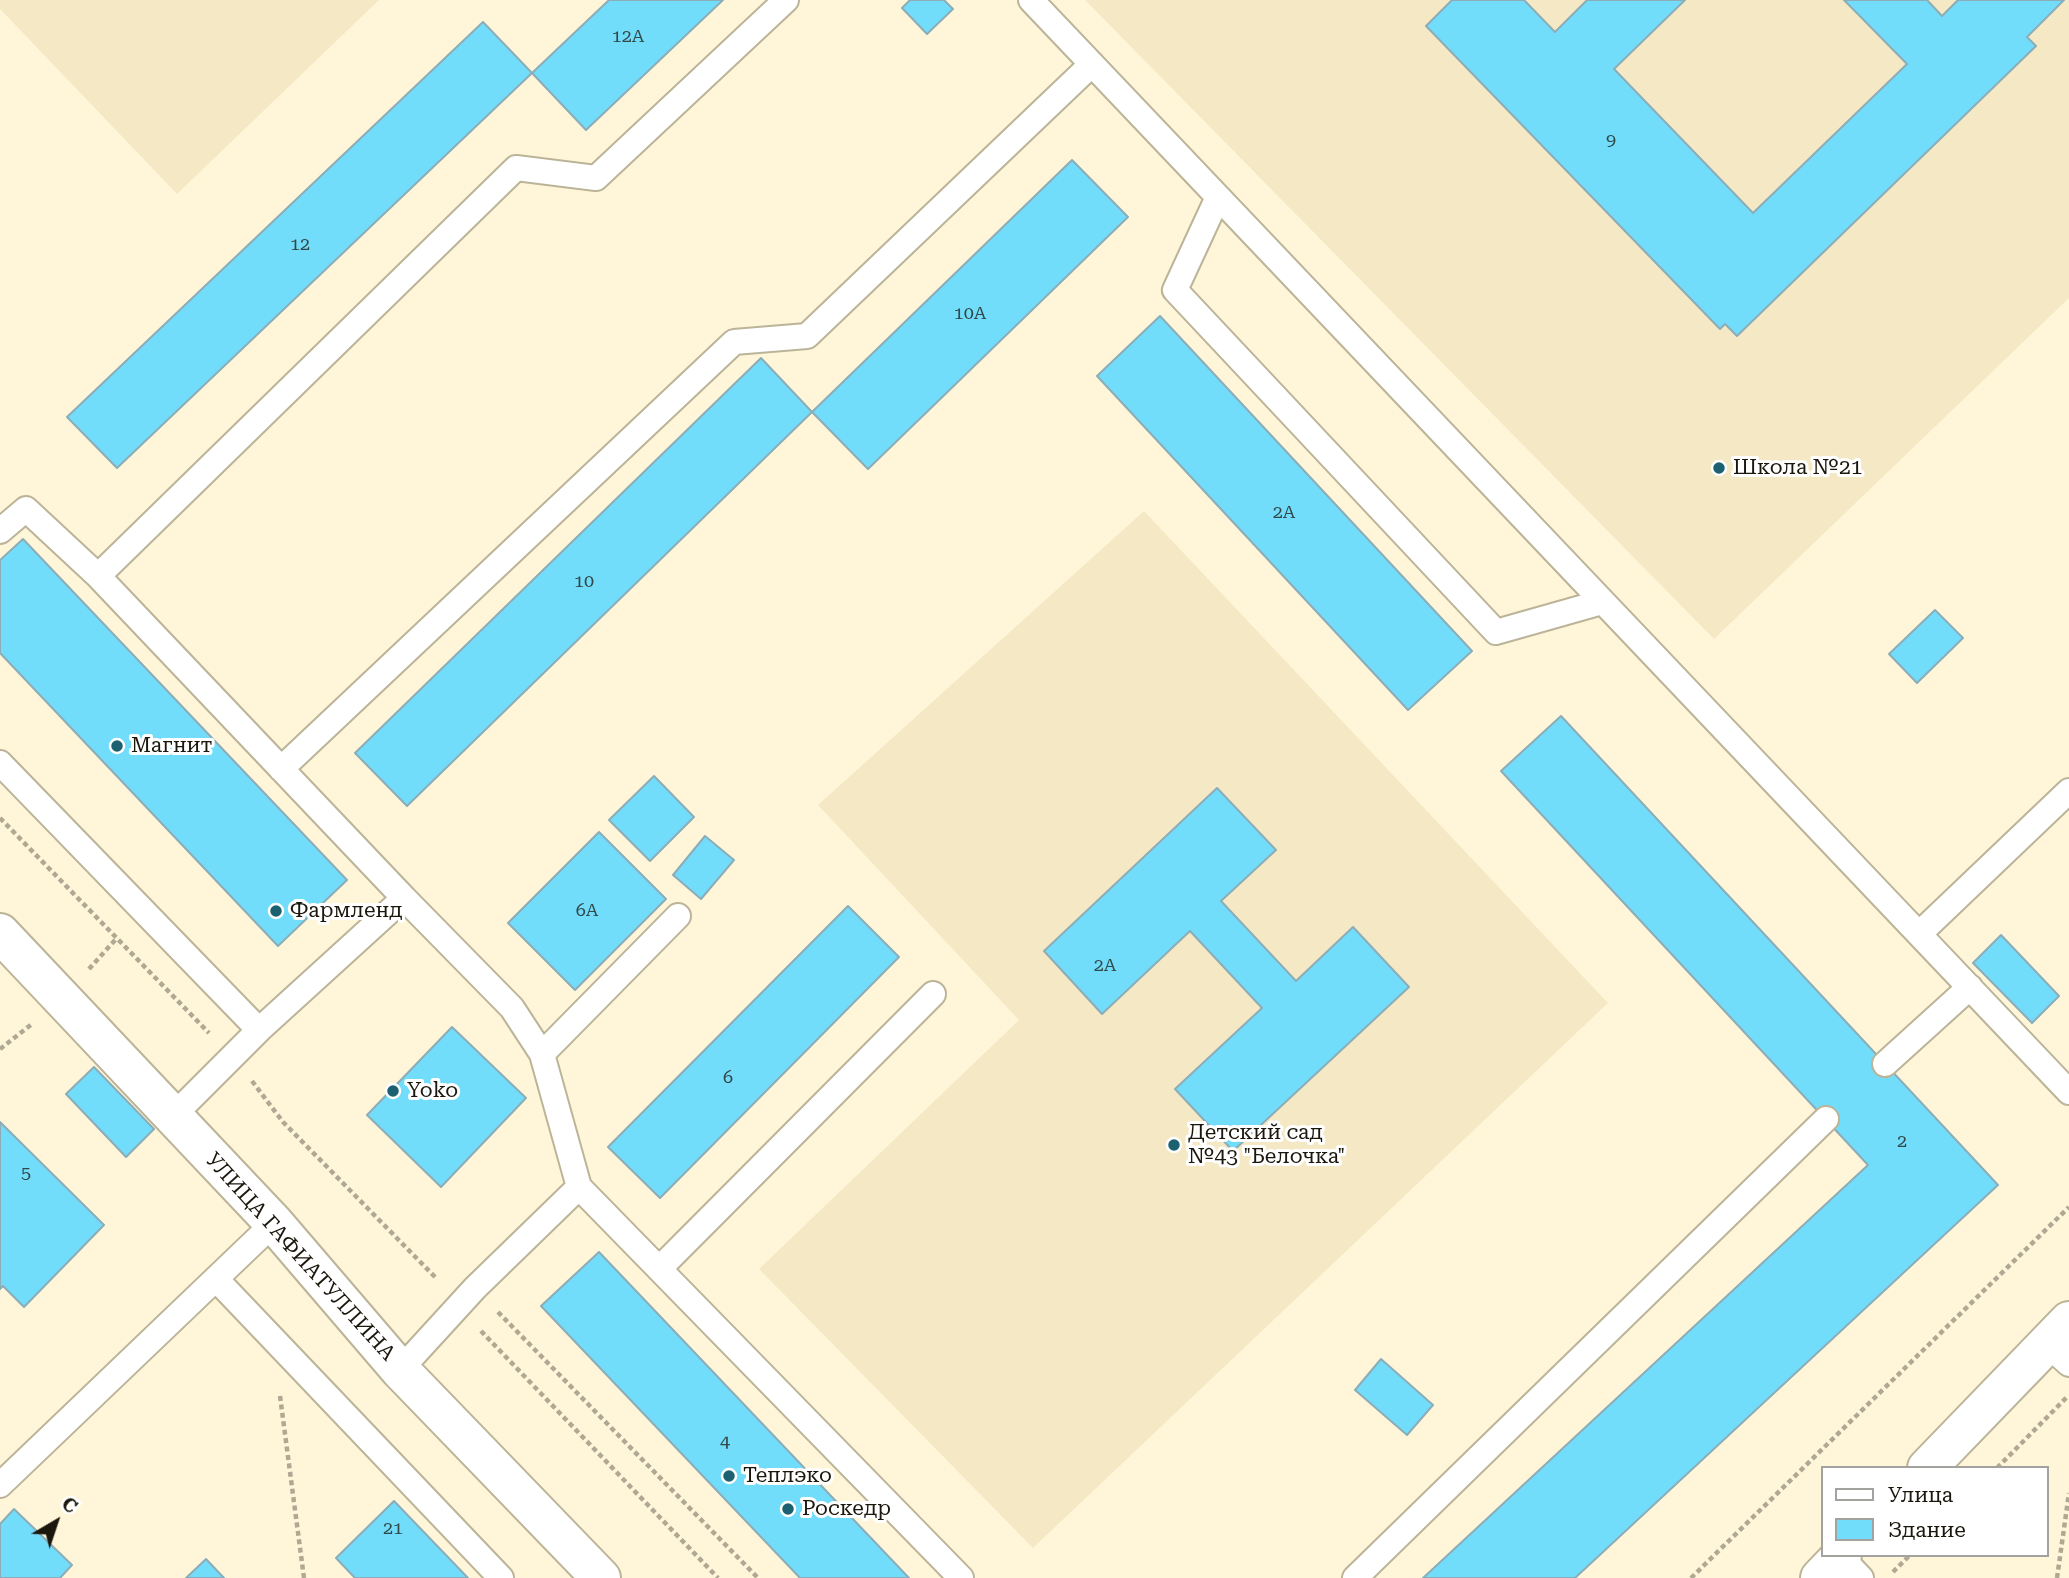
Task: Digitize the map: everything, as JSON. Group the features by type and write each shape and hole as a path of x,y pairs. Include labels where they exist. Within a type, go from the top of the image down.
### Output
{"street":[{"name":"УЛИЦА ГАФИАТУЛЛИНА","path":"0,933 274,1223 400,1370 601,1578"},
{"path":"1929,1466 2062,1343"}],"lane":[{"path":"98,576 516,168 596,178 786,0"},
{"path":"1031,0 2069,1091"},
{"path":"281,769 734,342 807,337 1092,64"},
{"path":"1218,197 1175,290 1496,632 1602,602"},
{"path":"0,530 26,509 98,576 512,1008 542,1054 579,1187 961,1578"},
{"path":"0,763 259,1030"},
{"path":"1919,934 2069,791"},
{"path":"173,1116 259,1030 404,898"},
{"path":"542,1054 678,916"},
{"path":"1885,1064 1970,987"},
{"path":"659,1269 933,994"},
{"path":"1355,1578 1826,1119"},
{"path":"400,1370 475,1288 579,1187"},
{"path":"0,1485 274,1223"},
{"path":"216,1279 501,1578"}],"path":[{"path":"1691,1578 2069,1207"},
{"path":"718,1578 458,1308 436,1276 475,1288 758,1578"},
{"path":"273,1340 304,1578"},
{"path":"1999,1466 2069,1395"},
{"path":"2057,1578 2069,1493"},
{"path":"1887,1578 1908,1557"}],"shaded area":[{"path":"0,0 379,0 177,194 0,9"},
{"name":"Школа №21","path":"1085,0 2069,0 2069,298 1714,639"},
{"name":"Детский сад №43 \"Белочка\"","path":"1144,511 1608,1003 1033,1548 759,1269 1019,1020 818,805"}],"building":[{"path":"609,0 723,0 586,130 532,73"},
{"path":"910,0 944,0 953,9 927,34 902,8"},
{"path":"1452,0 1524,0 1555,32 1587,0 1685,0 1614,69 1753,213 1907,64 1844,0 1927,0 1942,16 1958,0 2064,0 2027,37 2036,46 1737,336 1725,324 1720,329 1426,26"},
{"path":"483,22 532,73 117,468 67,417"},
{"path":"1072,160 1128,217 868,469 812,412"},
{"path":"1160,316 1472,651 1408,710 1097,376"},
{"path":"761,358 812,412 407,806 355,753"},
{"path":"23,539 347,880 278,946 0,653 0,560"},
{"path":"1935,610 1963,638 1917,683 1889,654"},
{"path":"1561,716 1998,1185 1575,1578 1423,1578 1868,1165 1501,771"},
{"path":"654,776 694,817 650,861 609,820"},
{"path":"1217,788 1276,850 1221,901 1296,981 1353,927 1409,987 1233,1151 1175,1089 1262,1008 1190,931 1102,1014 1044,951"},
{"path":"599,832 666,899 575,990 508,923"},
{"path":"705,836 734,860 701,899 673,875"},
{"path":"848,906 899,957 660,1198 608,1147"},
{"path":"2001,935 2059,996 2032,1023 1973,963"},
{"path":"452,1027 526,1098 441,1187 367,1115"},
{"path":"94,1067 154,1129 126,1157 66,1094"},
{"path":"0,1122 104,1225 24,1307 3,1286 0,1289"},
{"path":"599,1252 909,1578 800,1578 541,1306"},
{"path":"1381,1359 1433,1405 1407,1435 1355,1390"},
{"path":"394,1501 468,1578 355,1578 336,1558"},
{"path":"14,1509 72,1565 60,1578 0,1578 0,1524"},
{"path":"206,1559 224,1578 186,1578"}],"place":[{"name":"Школа №21","path":"1719,468"},
{"name":"Магнит","path":"117,746"},
{"name":"Фармленд","path":"276,911"},
{"name":"Yoko","path":"393,1091"},
{"name":"Детский сад №43 \"Белочка\"","path":"1174,1145"},
{"name":"Теплэко","path":"729,1476"},
{"name":"Роскедр","path":"788,1509"}]}
